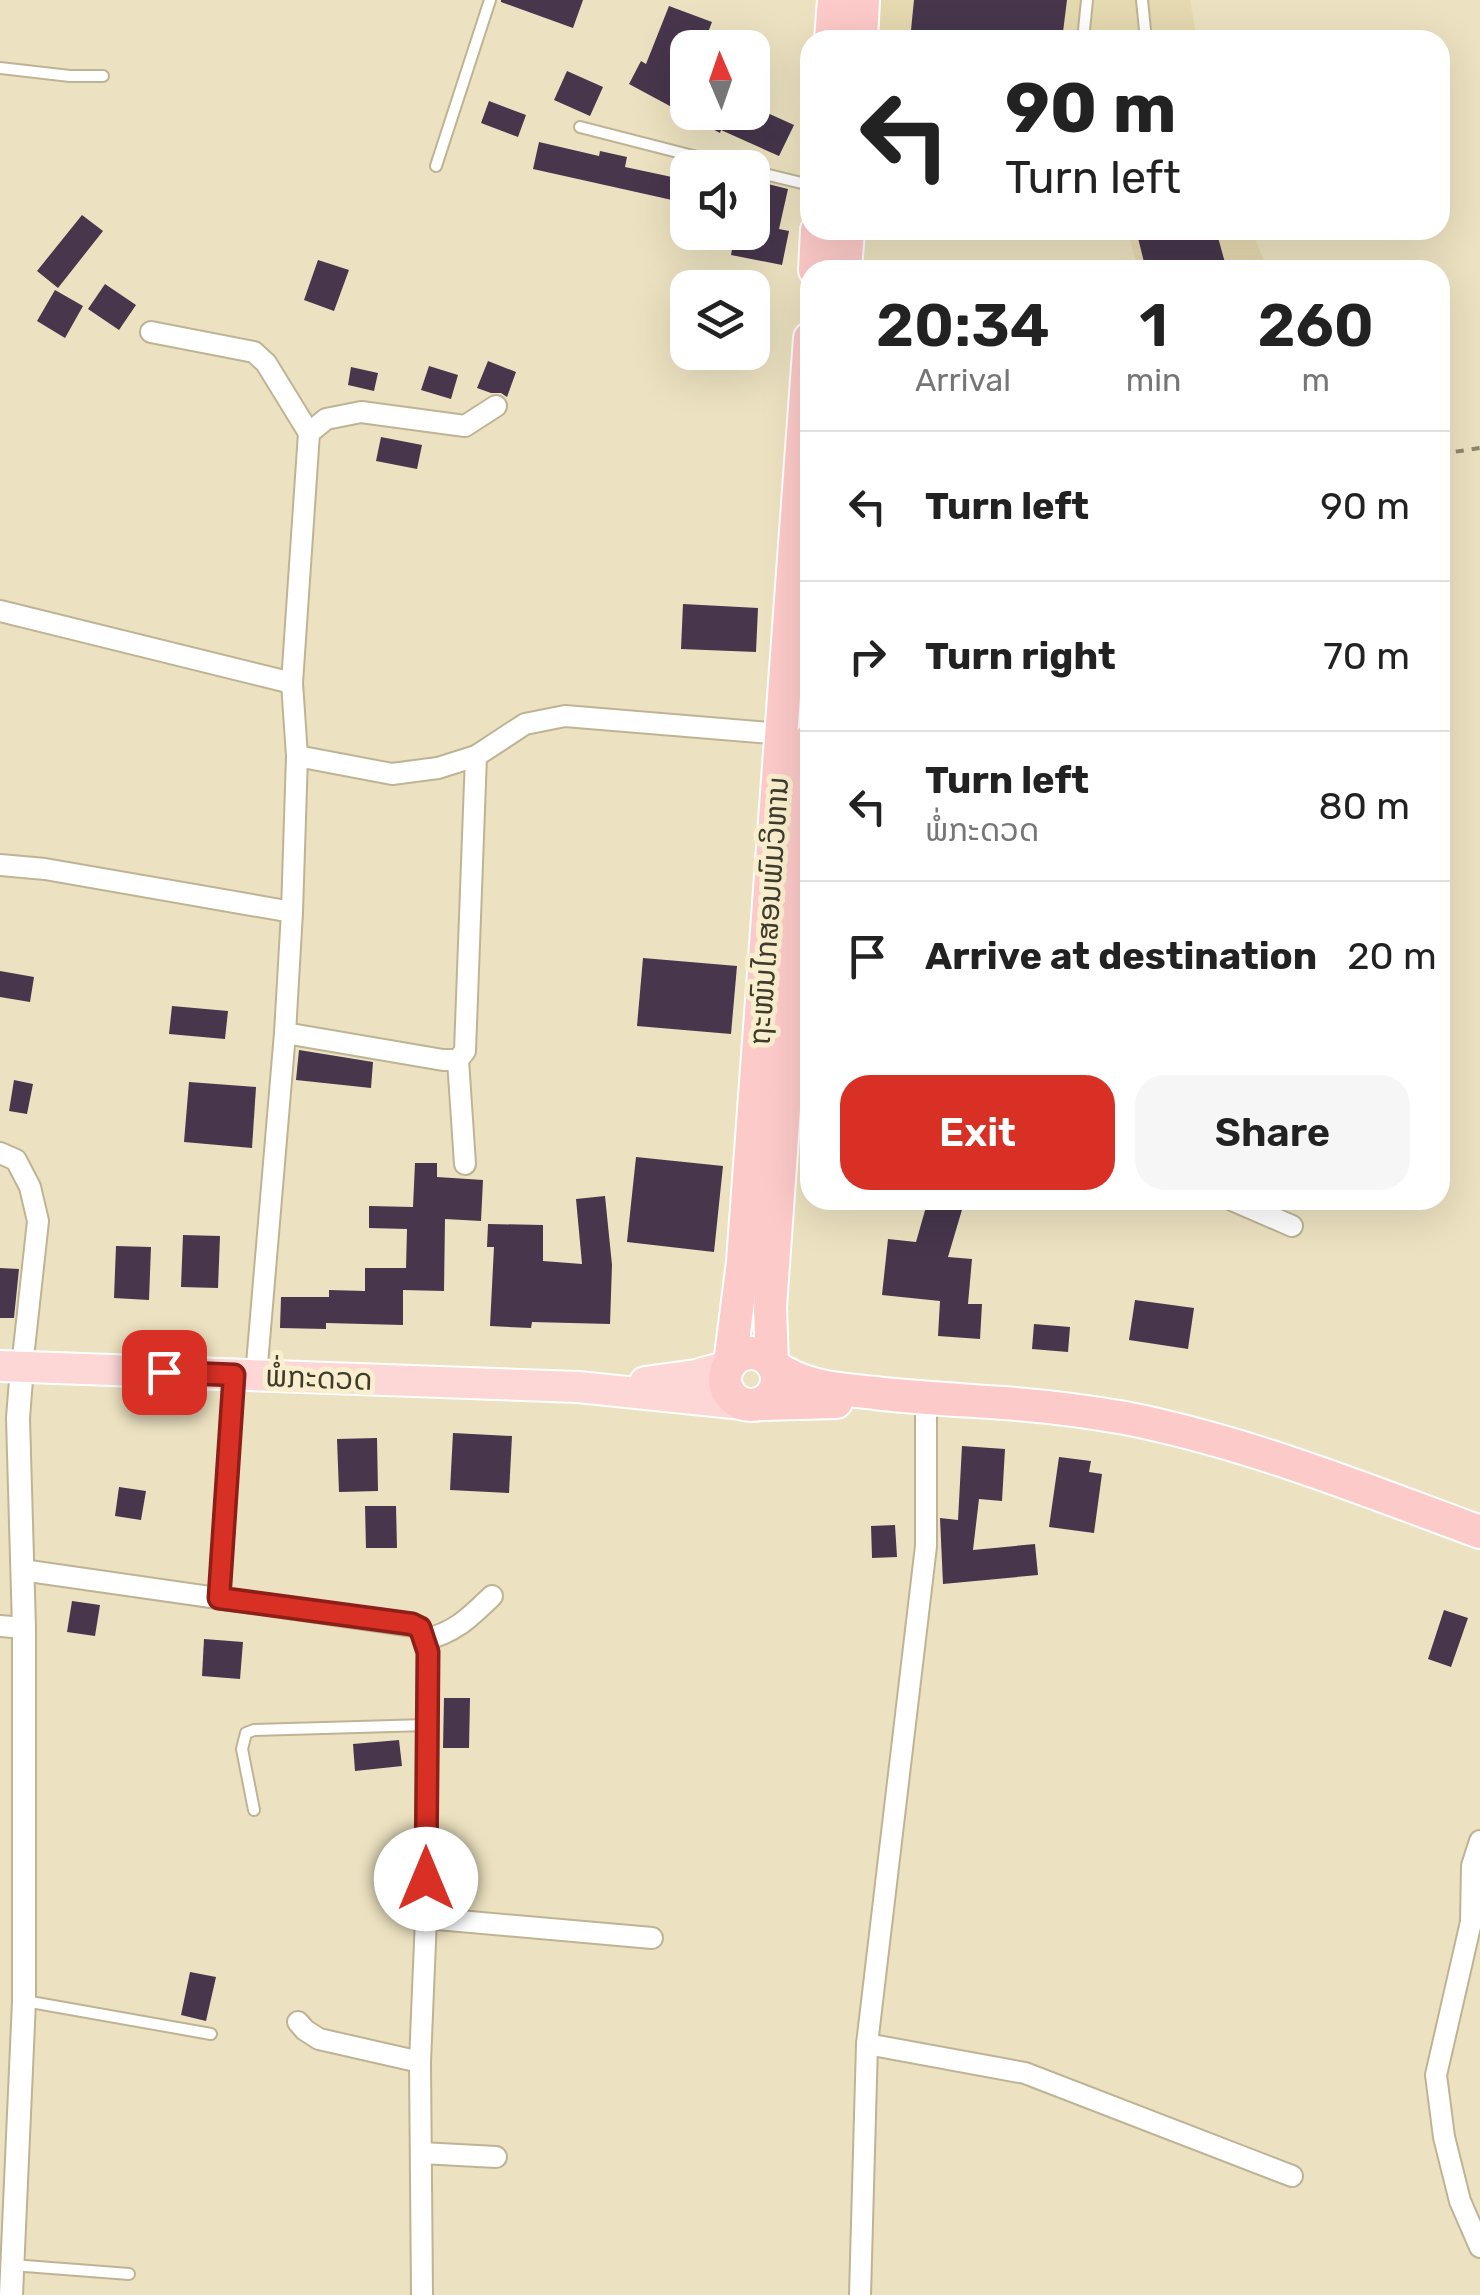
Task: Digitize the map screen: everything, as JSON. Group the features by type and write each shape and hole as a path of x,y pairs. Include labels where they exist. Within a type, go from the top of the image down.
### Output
{"highway":[{"path":"832,30 834,0"},
{"path":"862,30 864,0"},
{"name":"ຖະໜົນໄກສອນພົມວິຫານ","path":"729,1364 785,875 800,623"},
{"name":"ຖະໜົນໄກສອນພົມວິຫານ","path":"773,1365 770,1308 797,1095 785,875"},
{"path":"926,1399 751,1404 730,1396 725,1373 735,1358 751,1353 767,1358 791,1378 817,1387 1070,1409 1127,1419 1266,1454 1480,1532"},
{"path":"751,1404 772,1396 776,1389 773,1365"}],"main road":[{"path":"578,1387 696,1376 729,1364"},
{"name":"ພໍ່ກະດວດ","path":"11,1367 578,1387"},
{"path":"578,1387 751,1404"}],"street":[{"path":"151,332 254,352 266,363 309,433 292,683 297,756 285,1033 219,1598"},
{"path":"309,433 326,419 361,412 465,426 496,406"},
{"path":"0,611 292,683"},
{"path":"297,756 392,774 438,768 476,756 524,724 565,716 796,737"},
{"path":"466,1164 458,1060 464,1051 476,756"},
{"path":"0,865 45,869 292,912"},
{"path":"285,1033 458,1060"},
{"path":"0,1154 16,1160 30,1188 38,1221 11,1367 18,1418 22,1570 12,1627 24,2001 10,2295"},
{"path":"1255,1210 1292,1226"},
{"path":"860,2295 867,2044 926,1546 926,1399"},
{"path":"22,1570 420,1628 428,1652 426,1918 420,2062 422,2295"},
{"path":"424,1640 445,1635 462,1625 492,1596"},
{"path":"1480,1841 1472,1866 1471,1922 1436,2076 1444,2137 1460,2201 1480,2247"},
{"path":"426,1918 652,1938"},
{"path":"298,2022 319,2039 420,2062"},
{"path":"867,2044 1026,2073 1292,2176"},
{"path":"420,2153 496,2157"}],"lane":[{"path":"436,166 490,0"},
{"path":"1084,30 1086,0"},
{"path":"1142,0 1145,30"},
{"path":"0,68 103,76"},
{"path":"580,127 670,150"},
{"path":"770,175 800,183"},
{"path":"254,1810 242,1749 246,1732 427,1725"},
{"path":"24,2001 211,2034"},
{"path":"12,2265 129,2274"}],"path":[{"path":"1450,452 1480,448"}],"shaded area":[{"path":"877,0 1190,0 1195,30 875,30"},
{"path":"1130,240 1255,240 1264,260 1136,260"}],"building":[{"path":"501,0 583,0 573,28"},
{"path":"914,0 1067,0 1063,30 911,30"},
{"path":"669,6 712,22 709,30 670,30 670,106 629,84 641,61 646,64"},
{"path":"567,71 603,87 590,116 554,100"},
{"path":"489,101 526,115 518,137 481,123"},
{"path":"770,114 794,125 779,156 721,130 770,130"},
{"path":"539,142 599,156 600,151 627,157 625,167 670,177 670,200 533,169"},
{"path":"770,184 788,189 779,229 789,231 782,265 731,255 732,250 770,250"},
{"path":"82,215 103,231 58,288 37,271"},
{"path":"1138,240 1219,240 1224,260 1144,260"},
{"path":"318,260 349,270 334,311 304,300"},
{"path":"105,284 136,305 119,330 88,309"},
{"path":"55,290 83,306 65,338 37,321"},
{"path":"488,361 516,372 507,397 477,388"},
{"path":"429,366 458,375 451,399 421,390"},
{"path":"351,367 378,373 374,391 348,385"},
{"path":"381,437 422,445 417,469 376,461"},
{"path":"683,604 758,608 756,652 681,649"},
{"path":"643,958 737,966 731,1034 637,1026"},
{"path":"0,971 34,977 30,1002 0,997"},
{"path":"172,1006 228,1011 225,1039 169,1034"},
{"path":"299,1050 373,1062 371,1088 296,1080"},
{"path":"14,1080 33,1084 27,1114 9,1111"},
{"path":"189,1082 256,1087 252,1148 184,1142"},
{"path":"636,1157 723,1166 714,1252 627,1242"},
{"path":"415,1163 437,1163 437,1177 483,1180 481,1221 445,1219 444,1291 403,1290 403,1325 326,1323 326,1329 280,1328 281,1297 329,1297 329,1290 365,1291 365,1268 406,1268 407,1229 369,1228 369,1206 413,1207"},
{"path":"605,1196 612,1265 610,1324 532,1322 531,1328 490,1326 494,1247 487,1247 488,1224 543,1225 543,1261 582,1264 576,1199"},
{"path":"925,1210 962,1210 948,1257 972,1259 968,1304 982,1304 980,1339 938,1336 940,1301 882,1295 888,1239 916,1242"},
{"path":"183,1235 220,1236 218,1288 181,1287"},
{"path":"116,1246 151,1247 149,1300 114,1298"},
{"path":"0,1268 19,1269 14,1318 0,1318"},
{"path":"1135,1300 1194,1308 1188,1349 1129,1340"},
{"path":"1034,1324 1070,1327 1068,1352 1032,1349"},
{"path":"453,1433 512,1436 509,1493 450,1490"},
{"path":"377,1438 378,1491 339,1492 337,1439"},
{"path":"962,1446 1005,1449 1002,1501 979,1499 973,1550 1035,1544 1038,1575 943,1584 940,1518 958,1520"},
{"path":"1059,1457 1091,1461 1089,1472 1102,1474 1094,1533 1049,1527"},
{"path":"119,1487 146,1491 141,1520 115,1516"},
{"path":"365,1506 396,1506 397,1548 366,1548"},
{"path":"895,1525 897,1557 872,1558 871,1526"},
{"path":"72,1601 100,1605 95,1636 67,1632"},
{"path":"1444,1610 1468,1618 1451,1667 1428,1659"},
{"path":"204,1639 243,1642 240,1679 202,1676"},
{"path":"444,1698 470,1698 469,1748 443,1748"},
{"path":"399,1740 402,1766 355,1771 353,1744"},
{"path":"190,1972 216,1977 206,2021 181,2015"}],"route":[{"path":"164,1372 234,1375 219,1598 420,1628 428,1652 426,1879"}]}
